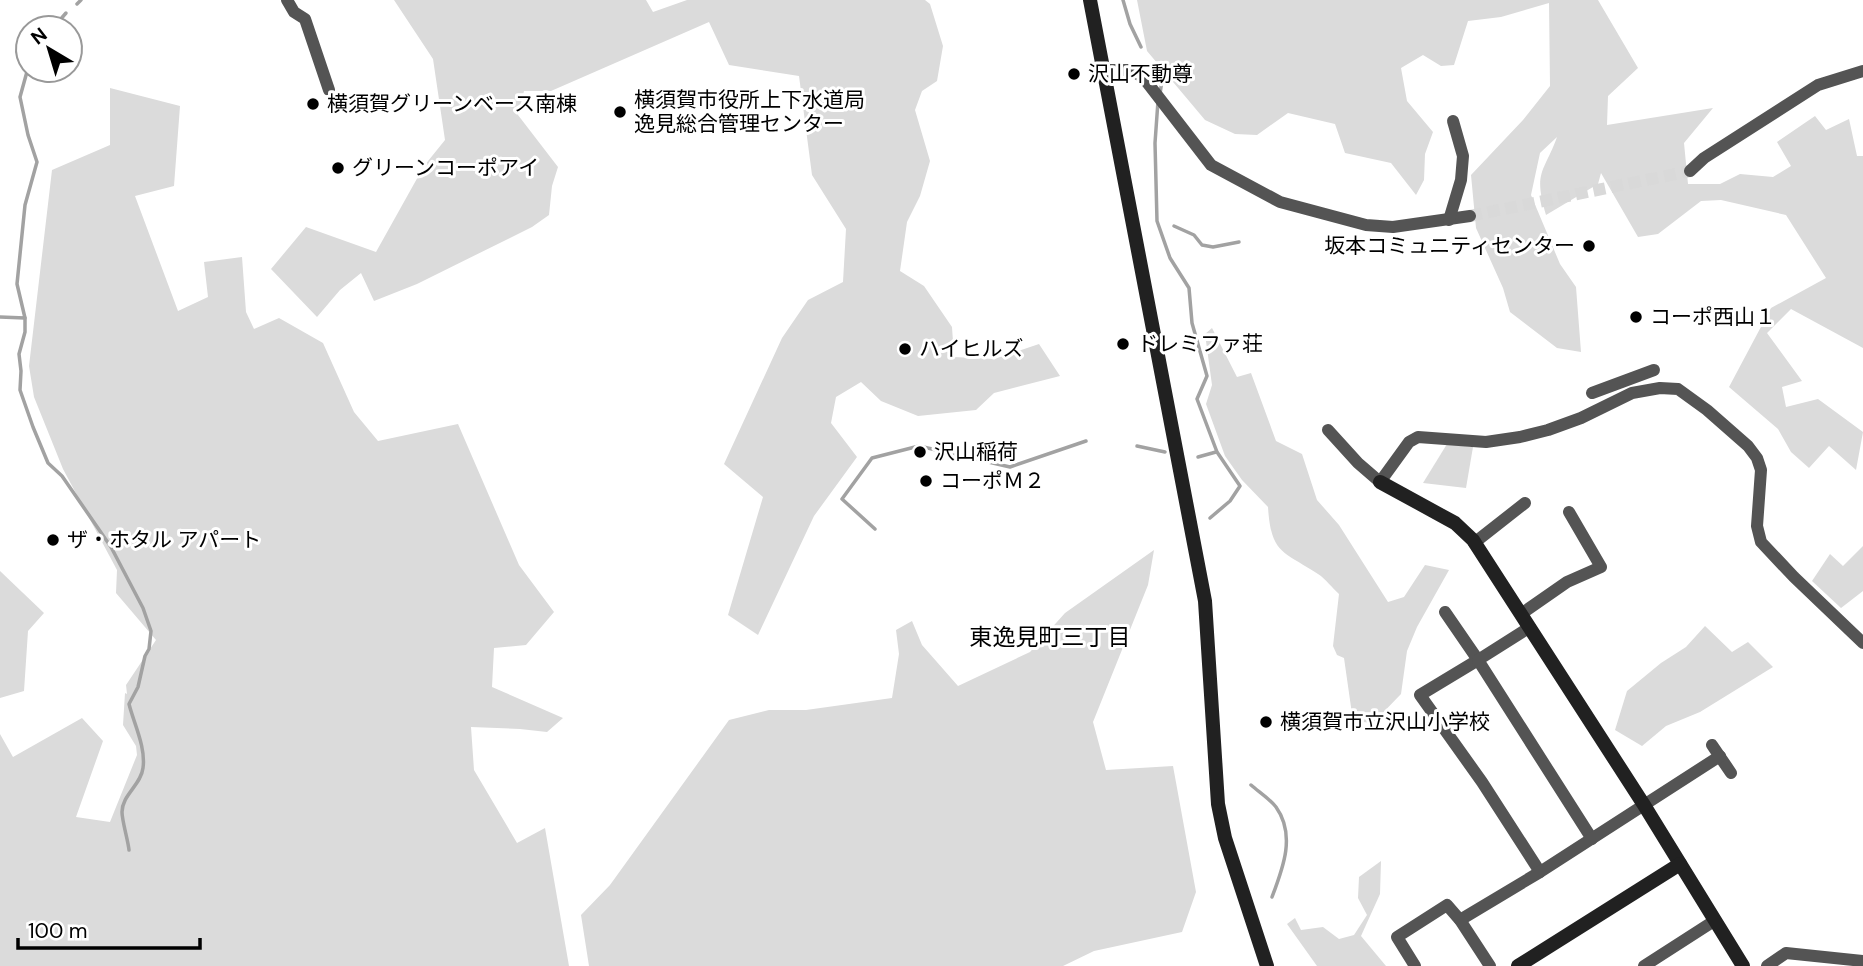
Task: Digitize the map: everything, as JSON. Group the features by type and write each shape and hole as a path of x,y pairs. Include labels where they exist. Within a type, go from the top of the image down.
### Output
{"street":[{"path":"287,0 293,12 305,19 329,90"},
{"path":"1090,0 1205,601 1218,803 1225,838 1267,966"},
{"path":"1105,70 1132,71 1143,77 1211,165 1280,202 1366,225 1393,226 1470,216"},
{"path":"1690,171 1704,158 1818,85 1863,71"},
{"path":"1449,220 1461,180 1463,156 1453,121"},
{"path":"1592,393 1654,370"},
{"path":"1380,482 1409,442 1418,437 1486,442 1520,437 1581,418 1632,393 1660,388 1678,389 1707,410 1748,446 1757,458 1761,470 1756,526 1761,542 1794,578 1863,643"},
{"path":"1328,430 1358,463 1380,482 1455,523 1474,543 1644,805 1743,966"},
{"path":"1474,543 1525,503"},
{"path":"1521,614 1567,582 1601,567 1569,512"},
{"path":"1445,612 1592,839"},
{"path":"1530,627 1420,695 1482,782 1539,872"},
{"path":"1460,920 1644,805 1716,751 1731,773"},
{"path":"1518,966 1680,864"},
{"path":"1415,966 1397,937 1447,905 1490,966"},
{"path":"1644,966 1714,920"},
{"path":"1767,966 1786,953 1863,961"}],"shaded area":[{"path":"394,0 646,0 653,12 687,0 925,0 930,4 943,46 937,81 922,91 915,110 930,161 920,196 907,222 900,271 924,286 952,327 954,357 994,359 1039,344 1060,376 994,393 976,410 918,416 881,401 861,382 836,397 831,423 857,457 814,516 758,635 728,615 763,497 724,464 782,338 808,300 843,282 846,229 812,175 799,76 729,65 709,22 551,91 524,91 518,115 558,167 552,186 549,215 532,227 417,284 374,301 361,273 340,290 317,317 271,269 306,227 376,252 424,166 445,140 433,59"},
{"path":"1137,0 1598,0 1638,68 1608,96 1607,125 1713,108 1684,143 1688,184 1720,184 1740,174 1773,177 1791,166 1777,142 1815,116 1826,130 1849,119 1857,156 1863,156 1863,348 1791,309 1767,333 1802,381 1782,387 1786,407 1818,399 1863,432 1856,470 1829,446 1809,468 1791,452 1778,429 1729,387 1771,308 1826,278 1786,215 1721,200 1701,201 1658,234 1638,237 1601,173 1598,184 1546,215 1540,180 1557,137 1540,153 1531,195 1560,264 1576,287 1581,352 1557,348 1510,312 1503,288 1476,228 1471,175 1523,120 1550,86 1549,3 1501,17 1468,21 1454,65 1441,66 1423,55 1401,68 1407,101 1433,132 1425,154 1424,180 1416,195 1391,163 1345,153 1335,124 1288,113 1257,135 1235,134 1205,120 1147,51"},
{"path":"110,88 180,106 174,186 135,196 178,311 208,297 204,262 242,257 246,312 254,329 279,318 323,343 354,412 378,441 458,424 519,565 554,612 526,645 494,648 492,687 563,718 547,732 471,727 474,770 517,843 545,828 569,966 0,966 0,734 13,757 82,718 103,741 76,817 110,822 137,755 136,746 123,725 126,685 156,640 116,593 117,570 63,469 34,397 29,366 52,170 110,145"},
{"path":"1212,328 1237,377 1251,373 1276,441 1302,454 1317,500 1339,525 1388,602 1404,597 1425,565 1449,570 1417,627 1407,651 1401,694 1373,723 1353,721 1344,658 1337,655 1333,646 1339,594 1321,576 1281,550 1272,534 1268,507 1242,480 1225,456 1206,404 1212,385 1205,334"},
{"path":"1447,444 1473,447 1466,488 1423,483"},
{"path":"1863,546 1863,591 1841,608 1812,581 1830,554 1843,566"},
{"path":"1154,550 1148,585 1093,722 1106,770 1173,766 1196,892 1182,932 1094,951 1063,966 589,966 581,915 610,885 729,720 769,710 806,710 892,698 899,654 896,630 912,621 922,645 958,686 1030,652 1065,613"},
{"path":"0,571 44,613 28,631 24,691 0,698"},
{"path":"1705,626 1732,652 1748,642 1773,667 1700,712 1666,726 1642,746 1615,730 1627,691 1661,663 1686,647"},
{"path":"1381,861 1380,894 1361,936 1386,966 1317,966 1287,924 1295,918 1301,930 1323,927 1339,939 1354,935 1367,915 1358,898 1359,877"}],"waterway":[{"path":"77,4 81,0"},
{"path":"1123,0 1141,47"},
{"path":"1160,94 1162,80"},
{"path":"0,317 25,318 17,284 25,205 37,162 20,97 24,84"},
{"path":"1158,101 1155,143 1157,221 1170,258 1189,288 1192,323 1207,376 1197,399 1217,452 1240,486 1230,501 1210,518"},
{"path":"1174,226 1194,235 1202,245 1213,247 1239,242"},
{"path":"25,318 25,332 19,354 20,390 33,427 48,463 62,476 111,547 143,608 151,631 149,649 138,687 129,704 143,760 142,774 123,806 122,816 129,850"},
{"path":"875,529 842,499 872,458 919,446 1010,467 1086,441"},
{"path":"1137,446 1165,452"},
{"path":"1198,457 1216,452"},
{"path":"1251,785 1276,807 1285,829 1286,852 1272,897"}],"tunnel":[{"path":"1470,216 1690,171"}],"place":[{"name":"沢山不動尊","path":"1074,74"},
{"name":"横須賀グリーンベース南棟","path":"313,104"},
{"name":"横須賀市役所上下水道局 逸見総合管理センター","path":"620,112"},
{"name":"グリーンコーポアイ","path":"338,168"},
{"name":"坂本コミュニティセンター","path":"1589,246"},
{"name":"コーポ西山１","path":"1636,317"},
{"name":"ドレミファ荘","path":"1123,344"},
{"name":"ハイヒルズ","path":"905,349"},
{"name":"沢山稲荷","path":"920,452"},
{"name":"コーポＭ２","path":"926,481"},
{"name":"ザ・ホタル アパート","path":"53,540"},
{"name":"横須賀市立沢山小学校","path":"1266,722"}],"district":[{"name":"東逸見町三丁目","path":"1050,637"}]}
